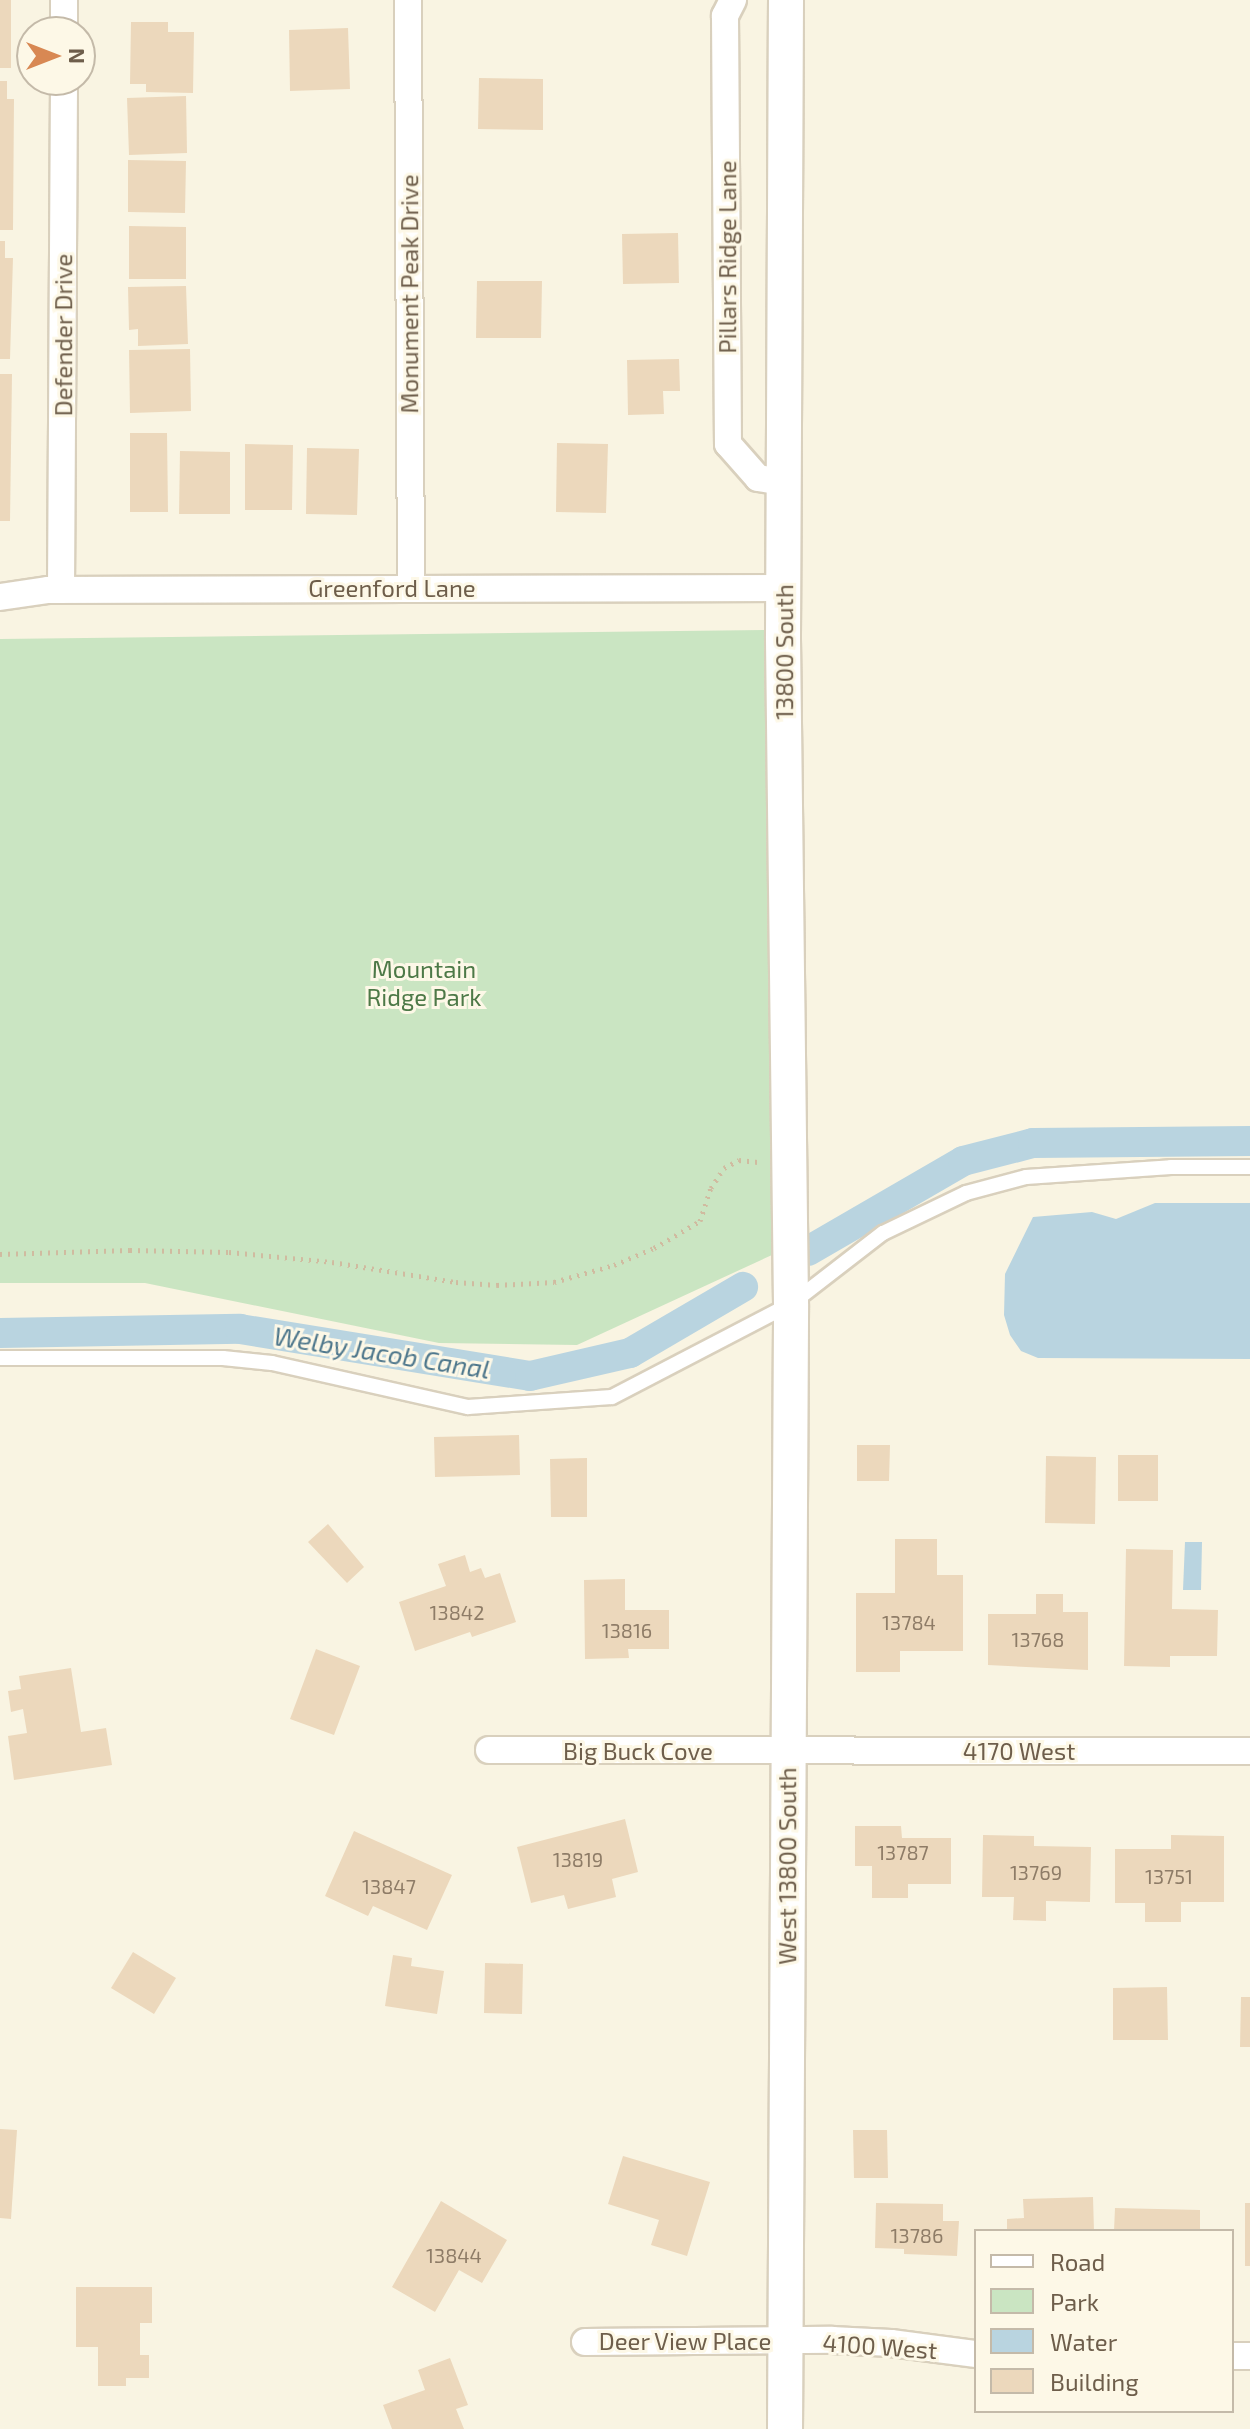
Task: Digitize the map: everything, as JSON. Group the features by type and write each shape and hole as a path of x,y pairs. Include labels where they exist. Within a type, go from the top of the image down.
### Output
{"street":[{"name":"Monument Peak Drive","path":"408,0 411,588"},
{"name":"Pillars Ridge Lane","path":"733,0 725,16 728,444 758,478 784,482"},
{"name":"13800 South","path":"786,0 784,588 791,1304"},
{"name":"Defender Drive","path":"61,590 64,96"},
{"name":"Greenford Lane","path":"0,597 61,590 784,588"},
{"name":"West 13800 South","path":"785,2429 791,1304"},
{"name":"Big Buck Cove","path":"489,1750 787,1751"},
{"name":"4170 West","path":"787,1751 1250,1751"},
{"name":"Deer View Place","path":"585,2342 785,2341"},
{"name":"4100 West","path":"785,2341 891,2343 974,2354"}],"lane":[{"path":"0,1358 223,1358 272,1363 468,1407 612,1397 791,1304 883,1233 966,1193 1026,1177 1171,1167 1250,1167"}],"path":[{"path":"0,1254 130,1250 229,1252 332,1262 456,1282 497,1285 554,1282 614,1265 654,1248 700,1221 711,1188 724,1168 739,1160 758,1162"}],"green space":[{"name":"Mountain Ridge Park","path":"772,630 772,1255 577,1345 439,1343 145,1283 0,1283 0,639"}],"water":[{"path":"1155,1203 1250,1203 1250,1359 1038,1358 1021,1351 1010,1335 1004,1315 1005,1274 1033,1217 1092,1212 1116,1219"},
{"path":"1185,1542 1202,1542 1201,1590 1183,1590"}],"building":[{"path":"0,0 11,0 11,68 0,68"},
{"path":"131,22 168,22 168,32 194,32 193,93 146,92 146,84 130,84"},
{"path":"348,28 350,89 290,91 289,30"},
{"path":"479,78 543,79 543,130 478,129"},
{"path":"0,81 7,81 7,99 14,99 13,230 0,230"},
{"path":"186,96 187,153 129,155 127,98"},
{"path":"128,160 186,161 185,213 128,212"},
{"path":"129,226 186,227 186,279 129,279"},
{"path":"678,233 679,283 623,284 622,234"},
{"path":"0,241 5,241 5,258 13,258 10,359 0,359"},
{"path":"477,281 542,281 541,338 476,338"},
{"path":"186,286 188,344 138,346 138,329 129,330 128,287"},
{"path":"190,349 191,411 130,413 129,350"},
{"path":"679,359 680,391 663,391 664,414 628,415 627,360"},
{"path":"0,374 12,374 10,521 0,521"},
{"path":"130,433 167,433 168,512 130,512"},
{"path":"557,443 608,444 606,513 556,512"},
{"path":"245,444 293,445 292,510 245,510"},
{"path":"307,448 359,449 357,515 306,514"},
{"path":"180,451 230,452 230,514 179,514"},
{"path":"519,1435 520,1475 435,1477 434,1437"},
{"path":"857,1445 890,1445 889,1481 857,1481"},
{"path":"1118,1455 1158,1455 1158,1501 1118,1501"},
{"path":"1046,1456 1096,1457 1095,1524 1045,1523"},
{"path":"587,1458 587,1517 551,1517 550,1459"},
{"path":"328,1524 364,1567 347,1583 308,1542"},
{"path":"895,1539 937,1539 937,1575 963,1575 963,1651 900,1651 900,1672 856,1672 856,1593 895,1593"},
{"path":"1126,1549 1173,1550 1172,1609 1218,1610 1217,1656 1170,1656 1170,1667 1124,1666"},
{"path":"465,1555 470,1572 481,1568 485,1578 500,1573 516,1622 472,1637 470,1632 415,1651 399,1602 446,1586 438,1564"},
{"path":"625,1579 625,1610 669,1610 669,1649 628,1649 629,1658 585,1659 584,1580"},
{"path":"1036,1594 1063,1594 1063,1612 1088,1612 1088,1670 988,1665 988,1614 1036,1614"},
{"path":"316,1649 360,1666 334,1735 290,1719"},
{"path":"71,1668 81,1732 106,1728 112,1765 14,1780 8,1736 27,1733 23,1709 11,1712 8,1691 21,1689 19,1676"},
{"path":"625,1819 638,1872 612,1879 616,1897 568,1909 564,1895 531,1903 517,1847"},
{"path":"855,1826 901,1826 902,1838 951,1838 951,1884 908,1884 908,1898 872,1898 872,1866 855,1866"},
{"path":"354,1831 452,1875 427,1930 373,1906 368,1916 325,1896"},
{"path":"983,1835 1034,1836 1034,1846 1091,1847 1090,1902 1046,1901 1046,1921 1013,1920 1014,1897 982,1897"},
{"path":"1171,1835 1224,1836 1224,1902 1181,1902 1181,1922 1145,1922 1145,1903 1115,1903 1115,1849 1171,1849"},
{"path":"133,1952 176,1978 154,2014 111,1988"},
{"path":"393,1955 412,1958 411,1966 444,1971 437,2014 385,2006"},
{"path":"485,1963 523,1964 522,2014 484,2013"},
{"path":"1167,1987 1168,2040 1113,2040 1113,1988"},
{"path":"1241,1997 1250,1997 1250,2047 1240,2047"},
{"path":"0,2129 17,2130 11,2219 0,2218"},
{"path":"853,2130 887,2130 888,2178 854,2178"},
{"path":"623,2156 710,2182 687,2256 651,2245 659,2220 608,2204"},
{"path":"1093,2197 1094,2229 1007,2229 1007,2219 1024,2218 1023,2199"},
{"path":"441,2201 507,2240 482,2283 459,2270 435,2312 392,2287"},
{"path":"876,2203 943,2204 943,2221 959,2221 957,2256 904,2254 904,2249 875,2248"},
{"path":"1245,2203 1250,2203 1250,2266 1245,2266"},
{"path":"1115,2208 1200,2210 1200,2229 1114,2229"},
{"path":"76,2287 152,2287 152,2323 140,2323 140,2355 149,2355 149,2378 126,2378 126,2386 98,2386 98,2347 76,2347"},
{"path":"450,2358 468,2405 456,2409 464,2429 392,2429 383,2405 425,2390 418,2370"}],"waterway":[{"name":"Welby Jacob Canal","path":"808,1251 963,1161 1033,1143 1250,1141"},
{"name":"Welby Jacob Canal","path":"0,1333 240,1329 530,1376 630,1353 743,1287"}]}
